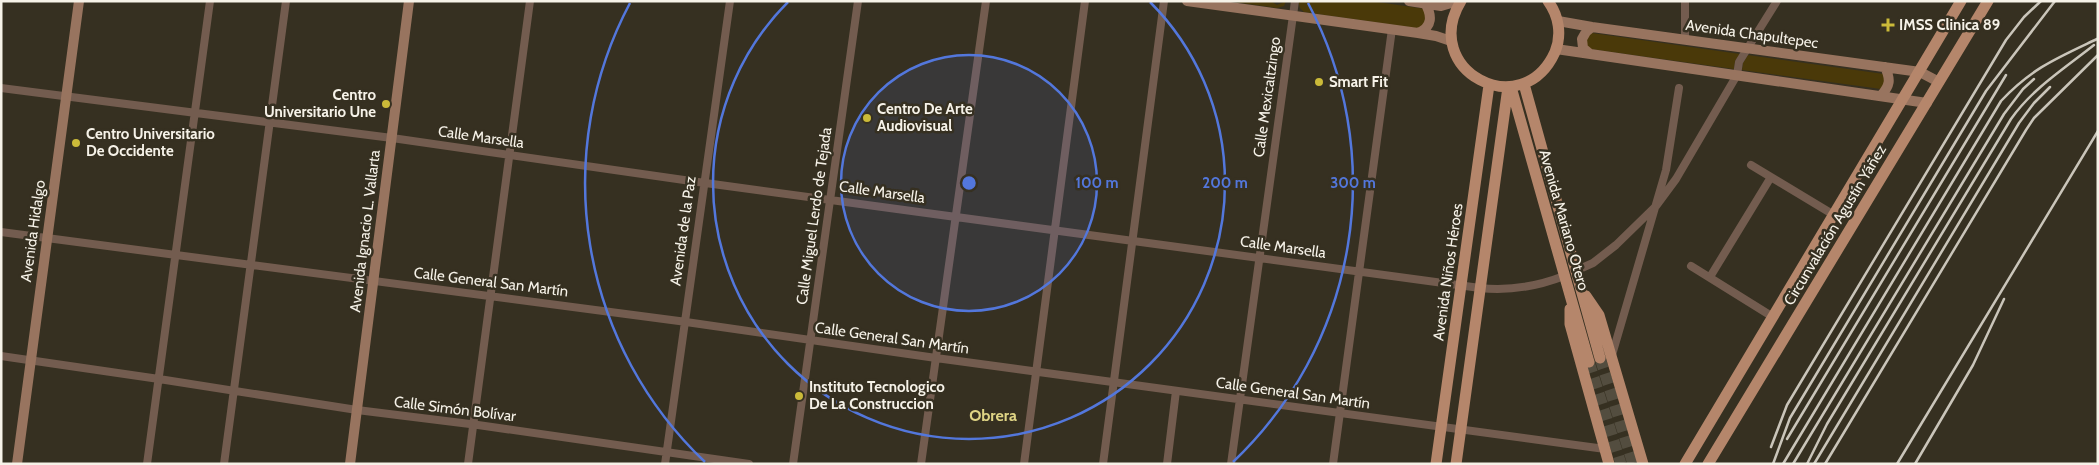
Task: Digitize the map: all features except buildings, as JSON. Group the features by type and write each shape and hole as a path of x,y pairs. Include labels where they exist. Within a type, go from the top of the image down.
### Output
{"main road":[{"path":"1459,1 1452,20 1451,41 1455,56 1464,69 1475,79 1489,85 1509,87 1524,84 1543,72 1550,63 1556,49 1558,21 1553,3"},
{"name":"Circunvalación Agustín Yáñez","path":"1683,464 1696,446 1961,1"},
{"name":"Circunvalación Agustín Yáñez","path":"1708,464 1988,1"},
{"name":"Avenida Mariano Otero","path":"1524,84 1574,290 1600,359"},
{"name":"Avenida Niños Héroes","path":"1436,464 1489,85"},
{"path":"1456,464 1509,87"},
{"name":"Avenida Mariano Otero","path":"1509,87 1570,274"},
{"path":"1794,282 1810,293"},
{"path":"1574,290 1599,315 1600,359 1643,464"},
{"path":"1574,290 1570,324 1609,464"}],"street":[{"name":"Avenida Hidalgo","path":"17,464 79,1"},
{"path":"147,464 210,1"},
{"path":"224,464 286,1"},
{"name":"Avenida Ignacio L. Vallarta","path":"350,464 409,1"},
{"path":"468,464 530,1"},
{"name":"Avenida de la Paz","path":"665,464 730,1"},
{"name":"Calle Miguel Lerdo de Tejada","path":"793,464 858,1"},
{"path":"921,464 986,1"},
{"path":"1024,464 1085,1"},
{"path":"1103,464 1164,1"},
{"path":"1187,1 1392,29 1436,36 1451,41"},
{"name":"Calle Mexicaltzingo","path":"1231,464 1294,1"},
{"path":"1410,1 1441,6 1459,1"},
{"path":"1685,1 1685,40"},
{"path":"1656,206 1676,179 1738,75 1739,62 1777,1"},
{"path":"1418,33 1427,28 1431,19 1425,3"},
{"name":"Avenida Chapultepec","path":"1558,21 1920,72 1939,82"},
{"path":"1589,53 1583,48 1582,39 1592,27"},
{"path":"1333,464 1392,29"},
{"path":"1556,49 1927,103"},
{"path":"1881,96 1890,83 1890,77 1885,67"},
{"name":"Calle Marsella","path":"1,88 392,138 1480,288 1535,286 1570,274 1592,263 1616,245 1656,206"},
{"path":"1600,359 1637,265 1656,206 1666,170 1679,88"},
{"path":"1751,165 1834,215"},
{"path":"1710,277 1771,178"},
{"name":"Calle General San Martín","path":"1,232 684,322 1605,449"},
{"path":"1692,266 1773,317"},
{"name":"Calle Simón Bolívar","path":"1,356 357,410 473,424 749,464"},
{"path":"1167,464 1176,391"}],"shaded area":[{"path":"1226,1 1271,1 1277,5 1286,1 1284,6 1277,8"},
{"path":"1298,1 1371,1 1425,9 1428,13 1422,29 1304,12 1300,8"},
{"path":"1592,33 1740,54 1735,61 1734,69 1590,49 1586,46 1585,38"},
{"path":"1748,55 1884,74 1887,77 1881,89 1742,70 1743,63"}],"tunnel":[{"path":"1600,358 1633,464"},
{"path":"1589,362 1621,464"}],"railway":[{"path":"1771,447 1787,405 2006,40 2024,17 2041,1"},
{"path":"1773,464 1790,418 1986,91 2055,1"},
{"path":"1783,464 2001,101 2034,72 2057,58 2097,39"},
{"path":"1807,464 1827,424 2011,119 2039,88 2094,45"},
{"path":"1825,464 2034,118 2098,55"},
{"path":"1787,439 2006,75"},
{"path":"1793,464 2004,114 2023,89 2034,79"},
{"path":"1814,464 2019,123 2034,103 2050,87"},
{"path":"1897,464 2098,131"},
{"path":"1915,464 1973,365 2004,299"}],"place":[{"name":"IMSS Clinica 89","path":"1888,25"},
{"name":"Smart Fit","path":"1319,82"},
{"name":"Centro Universitario Une","path":"386,104"},
{"name":"Centro De Arte Audiovisual","path":"867,118"},
{"name":"Centro Universitario De Occidente","path":"76,143"},
{"name":"Instituto Tecnologico De La Construccion","path":"799,396"}],"district":[{"name":"Obrera","path":"993,415"}]}
